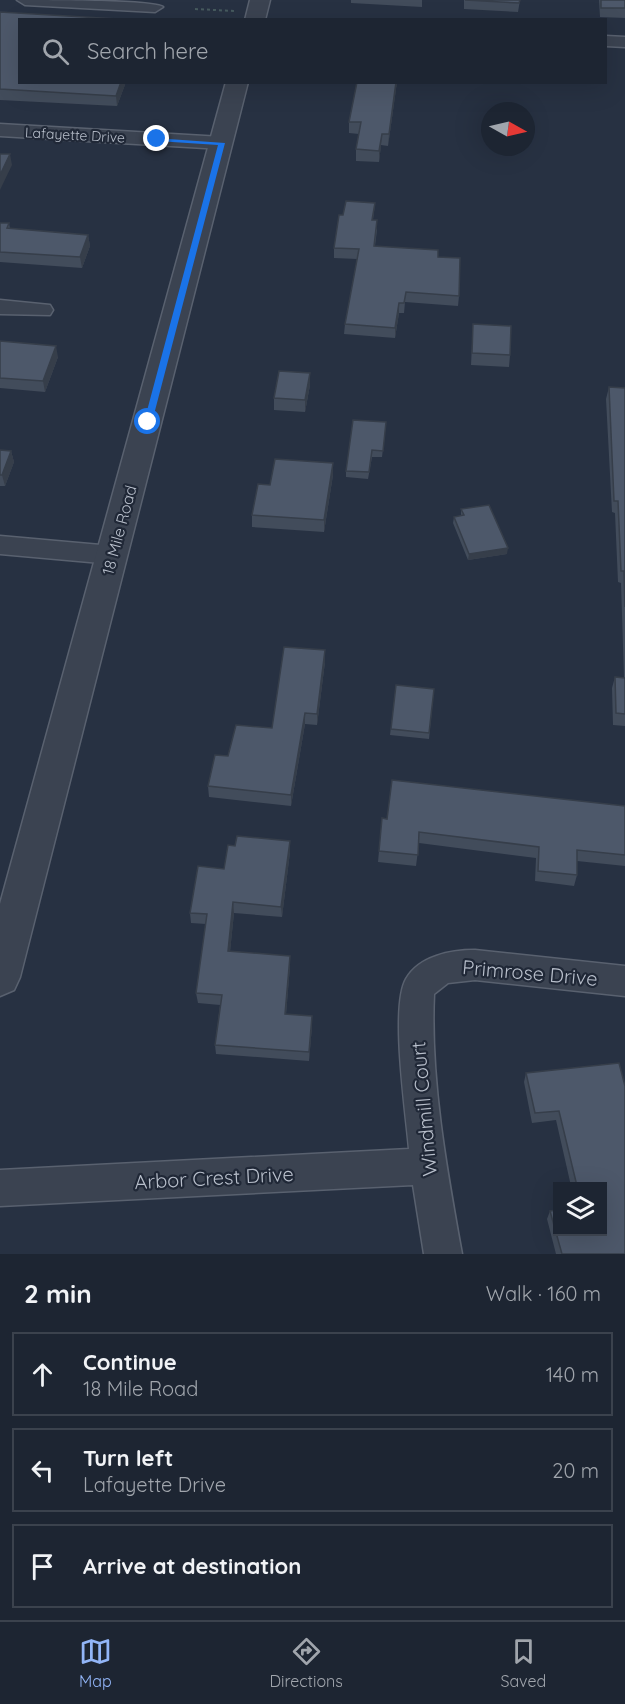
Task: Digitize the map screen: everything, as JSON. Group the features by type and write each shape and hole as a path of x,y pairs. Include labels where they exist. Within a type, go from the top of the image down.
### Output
{"street":[{"path":"25,0 155,7"},
{"path":"247,15 260,0"},
{"path":"607,41 625,42"},
{"name":"18 Mile Road","path":"0,977 10,898 112,555 237,84"},
{"name":"Lafayette Drive","path":"0,130 222,143"},
{"path":"0,307 42,310"},
{"path":"0,545 112,555"},
{"name":"Primrose Drive","path":"436,971 454,965 475,965 625,981"},
{"name":"Windmill Court","path":"436,971 418,989 416,1006 428,1166 443,1254"},
{"name":"Arbor Crest Drive","path":"0,1188 428,1166"}],"path":[{"path":"195,9 247,15"}],"building":[{"path":"465,0 520,0 519,3"},
{"path":"601,0 625,0 625,8 601,8"},
{"path":"0,12 101,18 18,18 18,84 120,84 116,96 0,89"},
{"path":"357,84 396,84 389,134 382,134 379,151 356,149 361,122 349,122"},
{"path":"0,154 10,154 0,175"},
{"path":"346,201 375,203 372,220 377,220 374,246 438,250 438,257 460,258 459,296 406,292 404,303 399,303 395,328 345,324 359,249 334,248 339,215 343,215"},
{"path":"0,223 9,223 7,228 88,235 80,257 0,252"},
{"path":"473,324 511,326 510,355 472,353"},
{"path":"0,341 56,346 43,381 0,378"},
{"path":"279,371 310,373 305,400 274,398"},
{"path":"609,387 625,388 625,607 618,501 614,501"},
{"path":"353,420 386,422 383,451 372,450 369,472 346,471"},
{"path":"0,450 11,451 2,475 0,475"},
{"path":"275,459 333,463 324,520 252,515 258,484 270,485"},
{"path":"489,505 508,548 469,554 454,517 464,515 461,509"},
{"path":"284,647 325,650 317,714 305,713 291,795 208,786 215,755 228,756 236,725 272,728"},
{"path":"615,677 625,678 625,714 616,713"},
{"path":"396,685 434,689 429,733 391,729"},
{"path":"392,780 625,806 625,855 577,850 577,875 538,871 539,847 419,832 418,855 379,851 382,818 387,819"},
{"path":"237,836 290,841 281,907 233,902 228,951 290,956 285,1014 312,1016 309,1052 215,1045 222,995 196,993 207,914 190,913 198,866 224,869 228,845 235,846"},
{"path":"619,1063 625,1086 625,1254 562,1254 557,1236 607,1236 607,1182 576,1182 559,1111 535,1113 526,1073"}],"route":[{"path":"148,422 222,143 157,139"}]}
